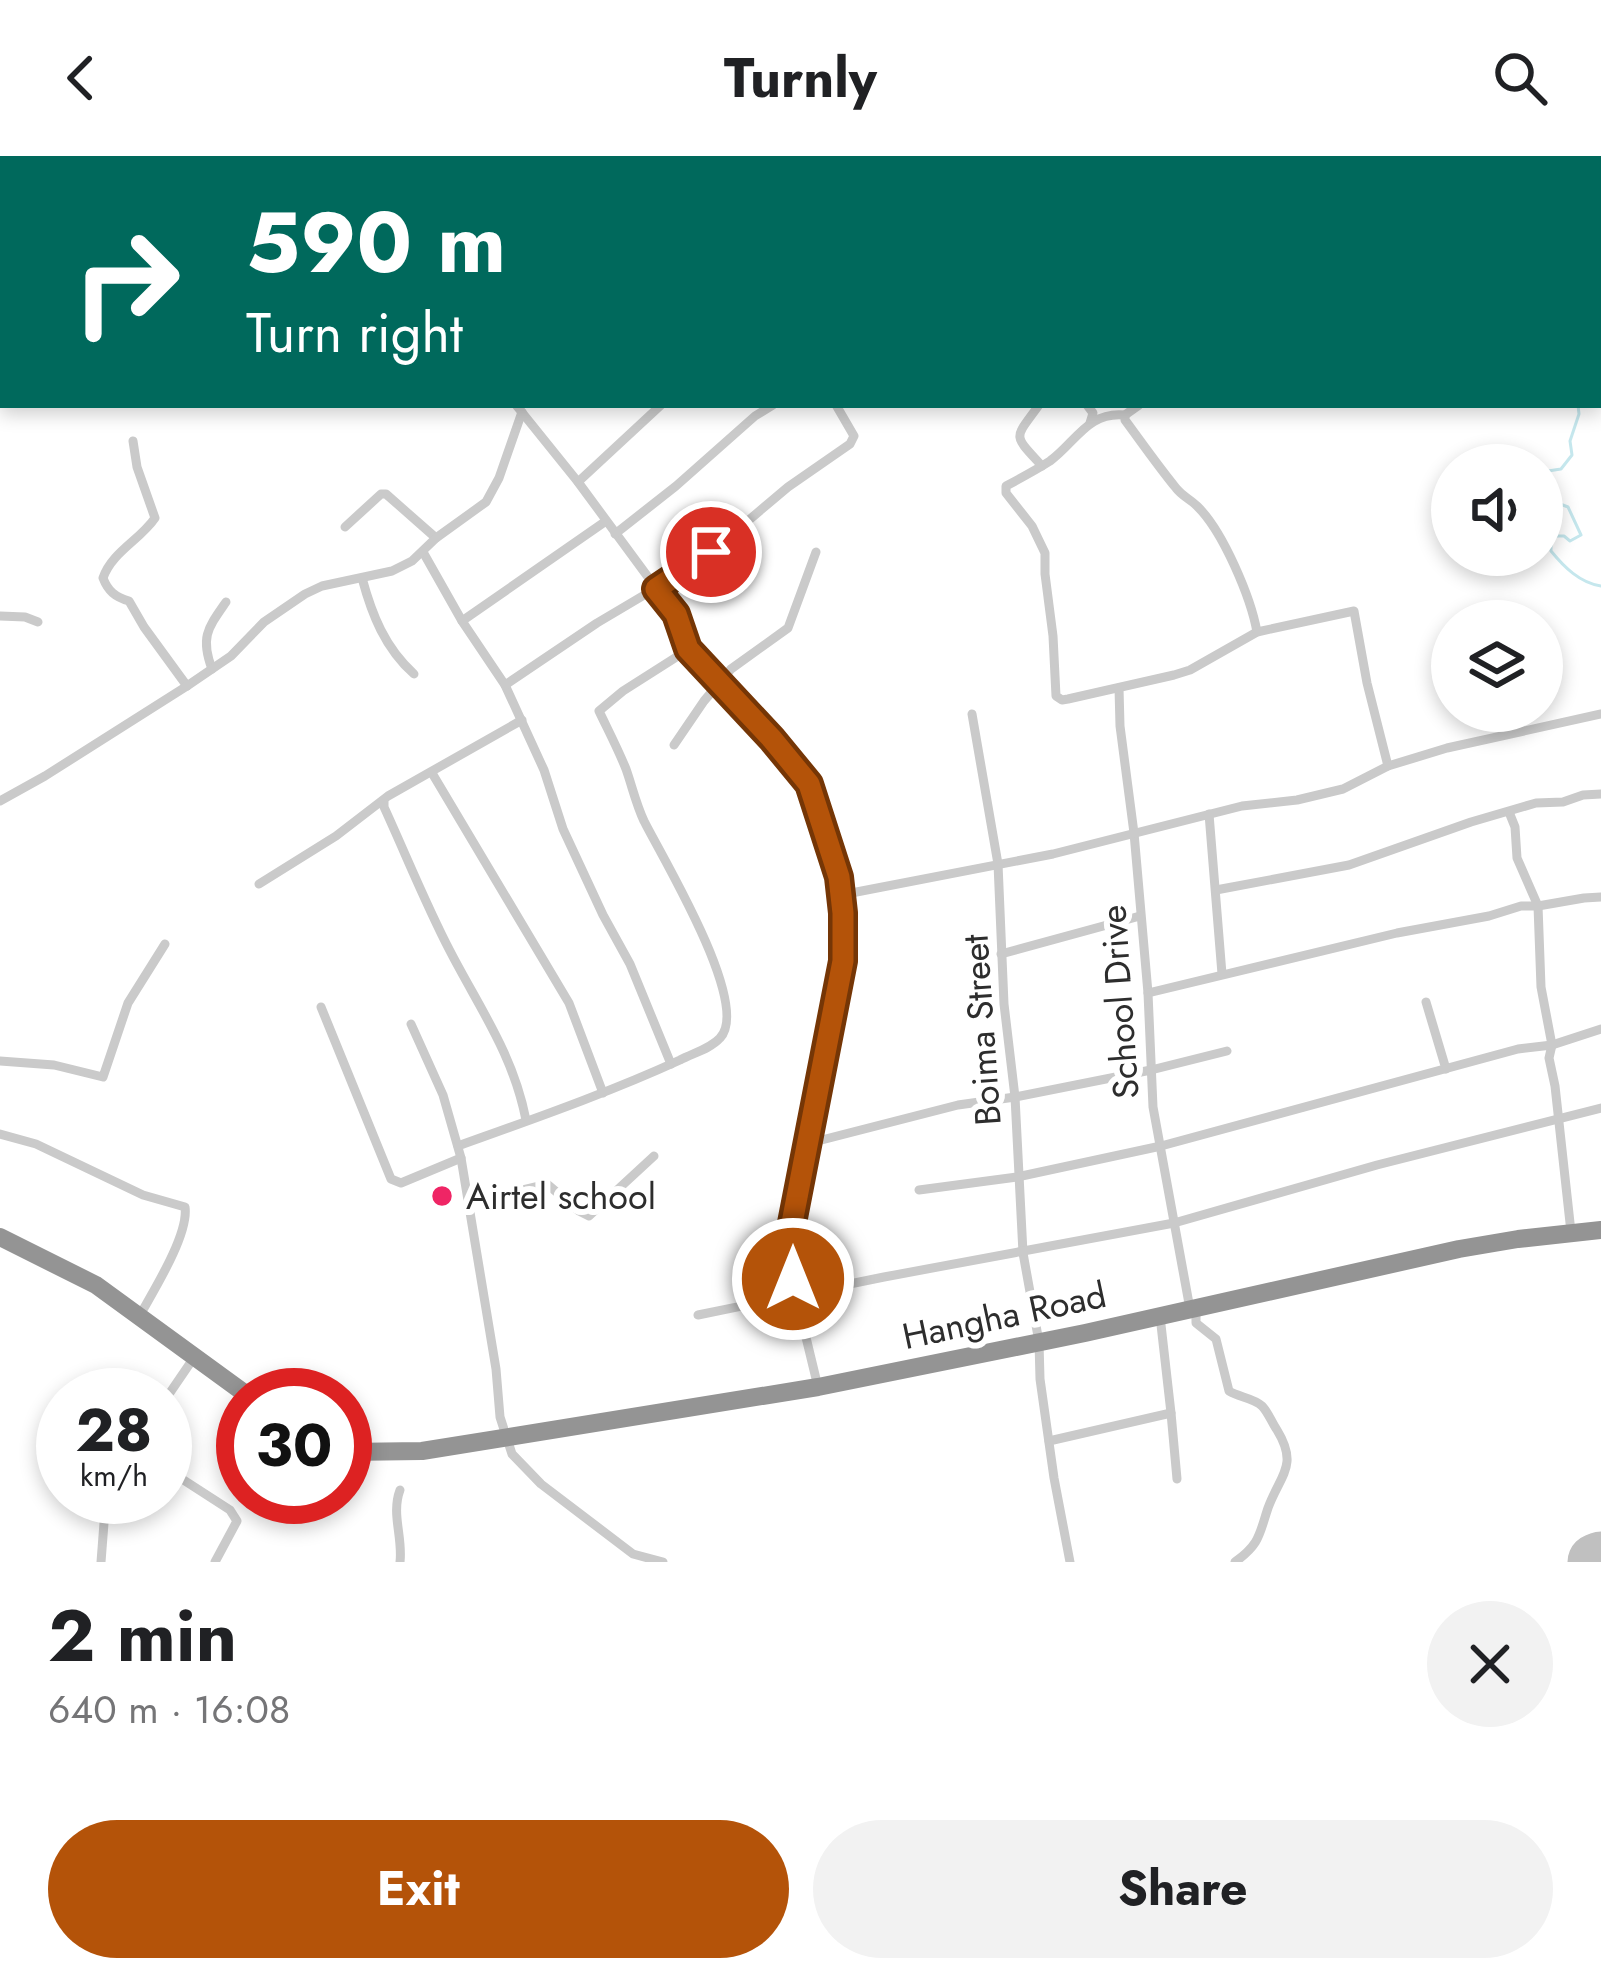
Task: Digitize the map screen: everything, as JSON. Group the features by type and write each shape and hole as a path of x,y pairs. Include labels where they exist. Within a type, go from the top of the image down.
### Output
{"highway":[{"name":"Hangha Road","path":"372,1452 422,1451 818,1387 1459,1249 1601,1231"},
{"path":"0,1237 96,1285 216,1372"}],"street":[{"path":"519,408 676,614 688,649 809,784 836,861 843,961 791,1228 796,1296 818,1387"},
{"path":"0,801 188,686 305,594 404,567 486,502 499,478 519,408"},
{"path":"578,482 659,408"},
{"path":"615,534 768,408"},
{"path":"505,685 711,552 853,441 838,408"},
{"path":"1037,408 1019,432 1020,440 1042,466"},
{"path":"1089,408 1090,423"},
{"path":"1135,408 1090,423 1042,466 1006,486 1046,554 1056,696 1068,699 1190,670 1257,632 1354,611 1388,766"},
{"path":"1125,415 1168,479 1199,507 1222,539 1257,632"},
{"path":"133,441 155,518 114,558 104,578 107,589 129,601 188,686"},
{"path":"345,526 386,494 436,538"},
{"path":"462,621 605,521"},
{"path":"423,552 522,720 563,829 630,964 671,1064"},
{"path":"674,745 718,684 752,652 788,628 816,552"},
{"path":"362,578 382,635 414,674"},
{"path":"212,669 205,636 226,602"},
{"path":"0,616 38,622"},
{"path":"321,1006 391,1179 401,1183 526,1120 602,1094 719,1040 729,1018 715,966 677,880 642,818 599,711 688,649"},
{"name":"School Drive","path":"1119,688 1148,993 1153,1107 1174,1223 1196,1323 1216,1340 1228,1391 1262,1406 1287,1452 1284,1476 1261,1534 1250,1552 1235,1562"},
{"name":"Boima Street","path":"972,714 998,864 1023,1253 1070,1562"},
{"path":"841,895 998,864 1242,806 1297,800 1343,788 1388,766 1487,738 1601,714"},
{"path":"259,884 336,836 388,796 522,720"},
{"path":"432,773 569,1003 602,1094"},
{"path":"1216,890 1349,865 1536,803 1601,794"},
{"path":"384,802 450,951 502,1044 526,1120"},
{"path":"1509,812 1517,858 1538,907 1541,987 1552,1045 1549,1058 1571,1232"},
{"path":"1209,814 1222,974"},
{"path":"1148,993 1521,906 1601,897"},
{"path":"1001,954 1140,916"},
{"path":"0,1061 54,1065 103,1077 128,1003 165,944"},
{"path":"1426,1002 1446,1069"},
{"path":"411,1024 443,1095 460,1152 500,1417 512,1454 541,1484 633,1554 663,1562"},
{"path":"919,1190 1017,1177 1161,1146 1601,1029"},
{"path":"806,1144 958,1105 1227,1051"},
{"path":"698,1315 1174,1223 1601,1108"},
{"path":"0,1134 36,1144 143,1195 185,1208 176,1243 140,1315"},
{"path":"469,1203 547,1184 589,1216 654,1156"},
{"path":"1160,1316 1177,1479"},
{"path":"187,1368 195,1356"},
{"path":"1049,1441 1171,1413"},
{"path":"192,1485 230,1510 237,1521 215,1562"},
{"path":"400,1490 395,1505 400,1562"},
{"path":"101,1562 104,1524"}],"waterway":[{"path":"1563,466 1572,455 1570,441 1578,408"},
{"path":"1563,505 1581,535 1570,541 1563,536"},
{"path":"1563,563 1586,582 1601,586"}],"runway":[{"path":"1596,1562 1601,1560"}],"place":[{"name":"Airtel school","path":"442,1196"}],"route":[{"path":"711,552 656,589 676,614 688,649 809,784 839,877 843,961 791,1228 793,1279"}]}
